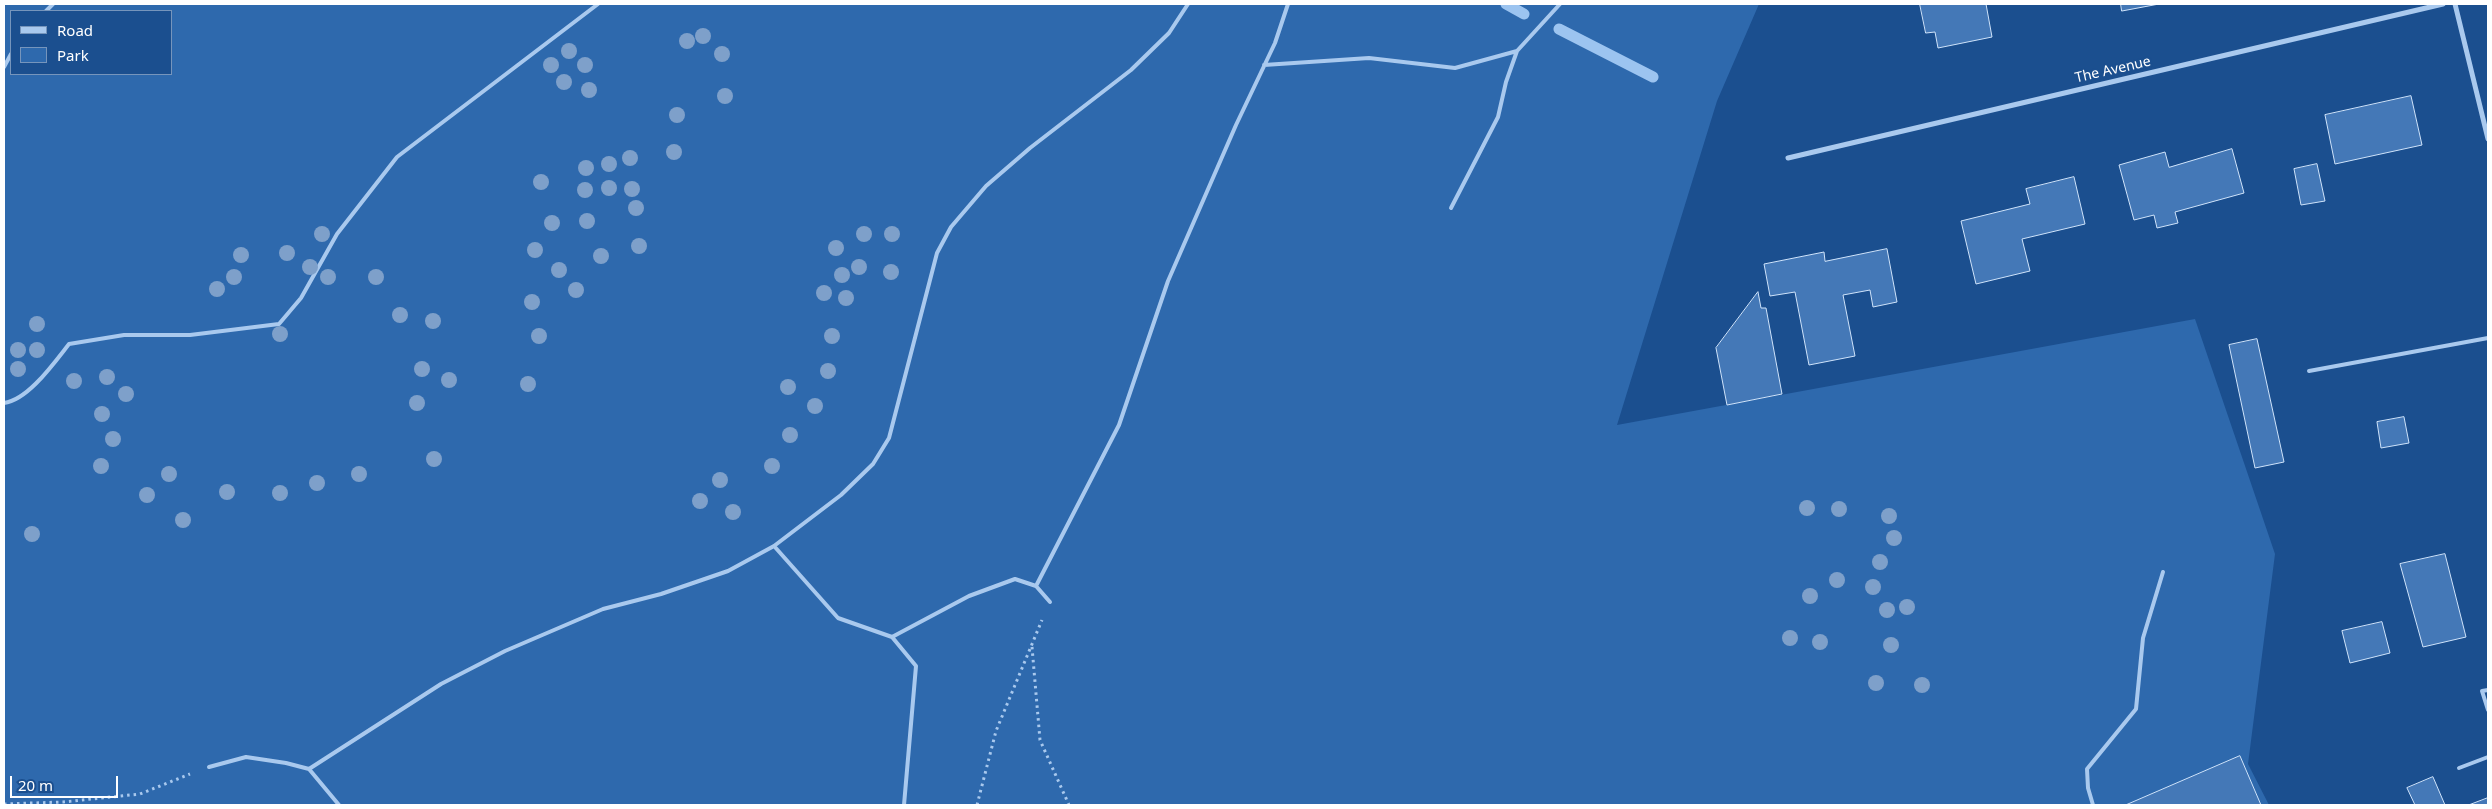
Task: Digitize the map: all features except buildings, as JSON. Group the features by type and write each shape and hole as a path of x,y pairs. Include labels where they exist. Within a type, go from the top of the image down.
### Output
{"street":[{"name":"The Avenue","path":"1788,158 2443,4"},
{"path":"2455,4 2488,139"}],"lane":[{"path":"4,403 12,402 45,375 69,344 124,335 190,335 279,324 301,298 337,234 398,157 598,4"},
{"path":"309,769 441,684 505,651 603,609 661,594 728,571 774,546 841,495 873,464 889,438 937,254 950,227 986,186 1030,148 1131,70 1168,33 1188,4"},
{"path":"1036,586 1119,425 1168,281 1264,65 1288,4"},
{"path":"1451,208 1498,117 1506,82 1517,51 1560,4"},
{"path":"1264,65 1369,58 1456,68 1517,51"},
{"path":"4,67 10,56"},
{"path":"2309,371 2488,338"},
{"path":"774,546 838,618 892,637 916,666 904,805"},
{"path":"2093,805 2088,788 2087,769 2136,709 2143,638 2163,572"},
{"path":"892,637 969,596 1015,579 1036,586 1050,602"},
{"path":"2488,690 2482,691 2488,710"},
{"path":"209,767 246,757 286,763 309,769 340,805"},
{"path":"2460,768 2488,758"}],"path":[{"path":"977,805 996,731 1050,602"},
{"path":"1032,646 1040,740 1069,805"},
{"path":"4,804 63,802 140,794 209,767"}],"green space":[{"path":"4,4 1759,4 1717,101 1617,425 2195,319 2275,554 2248,764 2269,805 4,805"}],"waterway":[{"path":"1506,4 1524,14"},
{"path":"1559,29 1653,77"}]}
